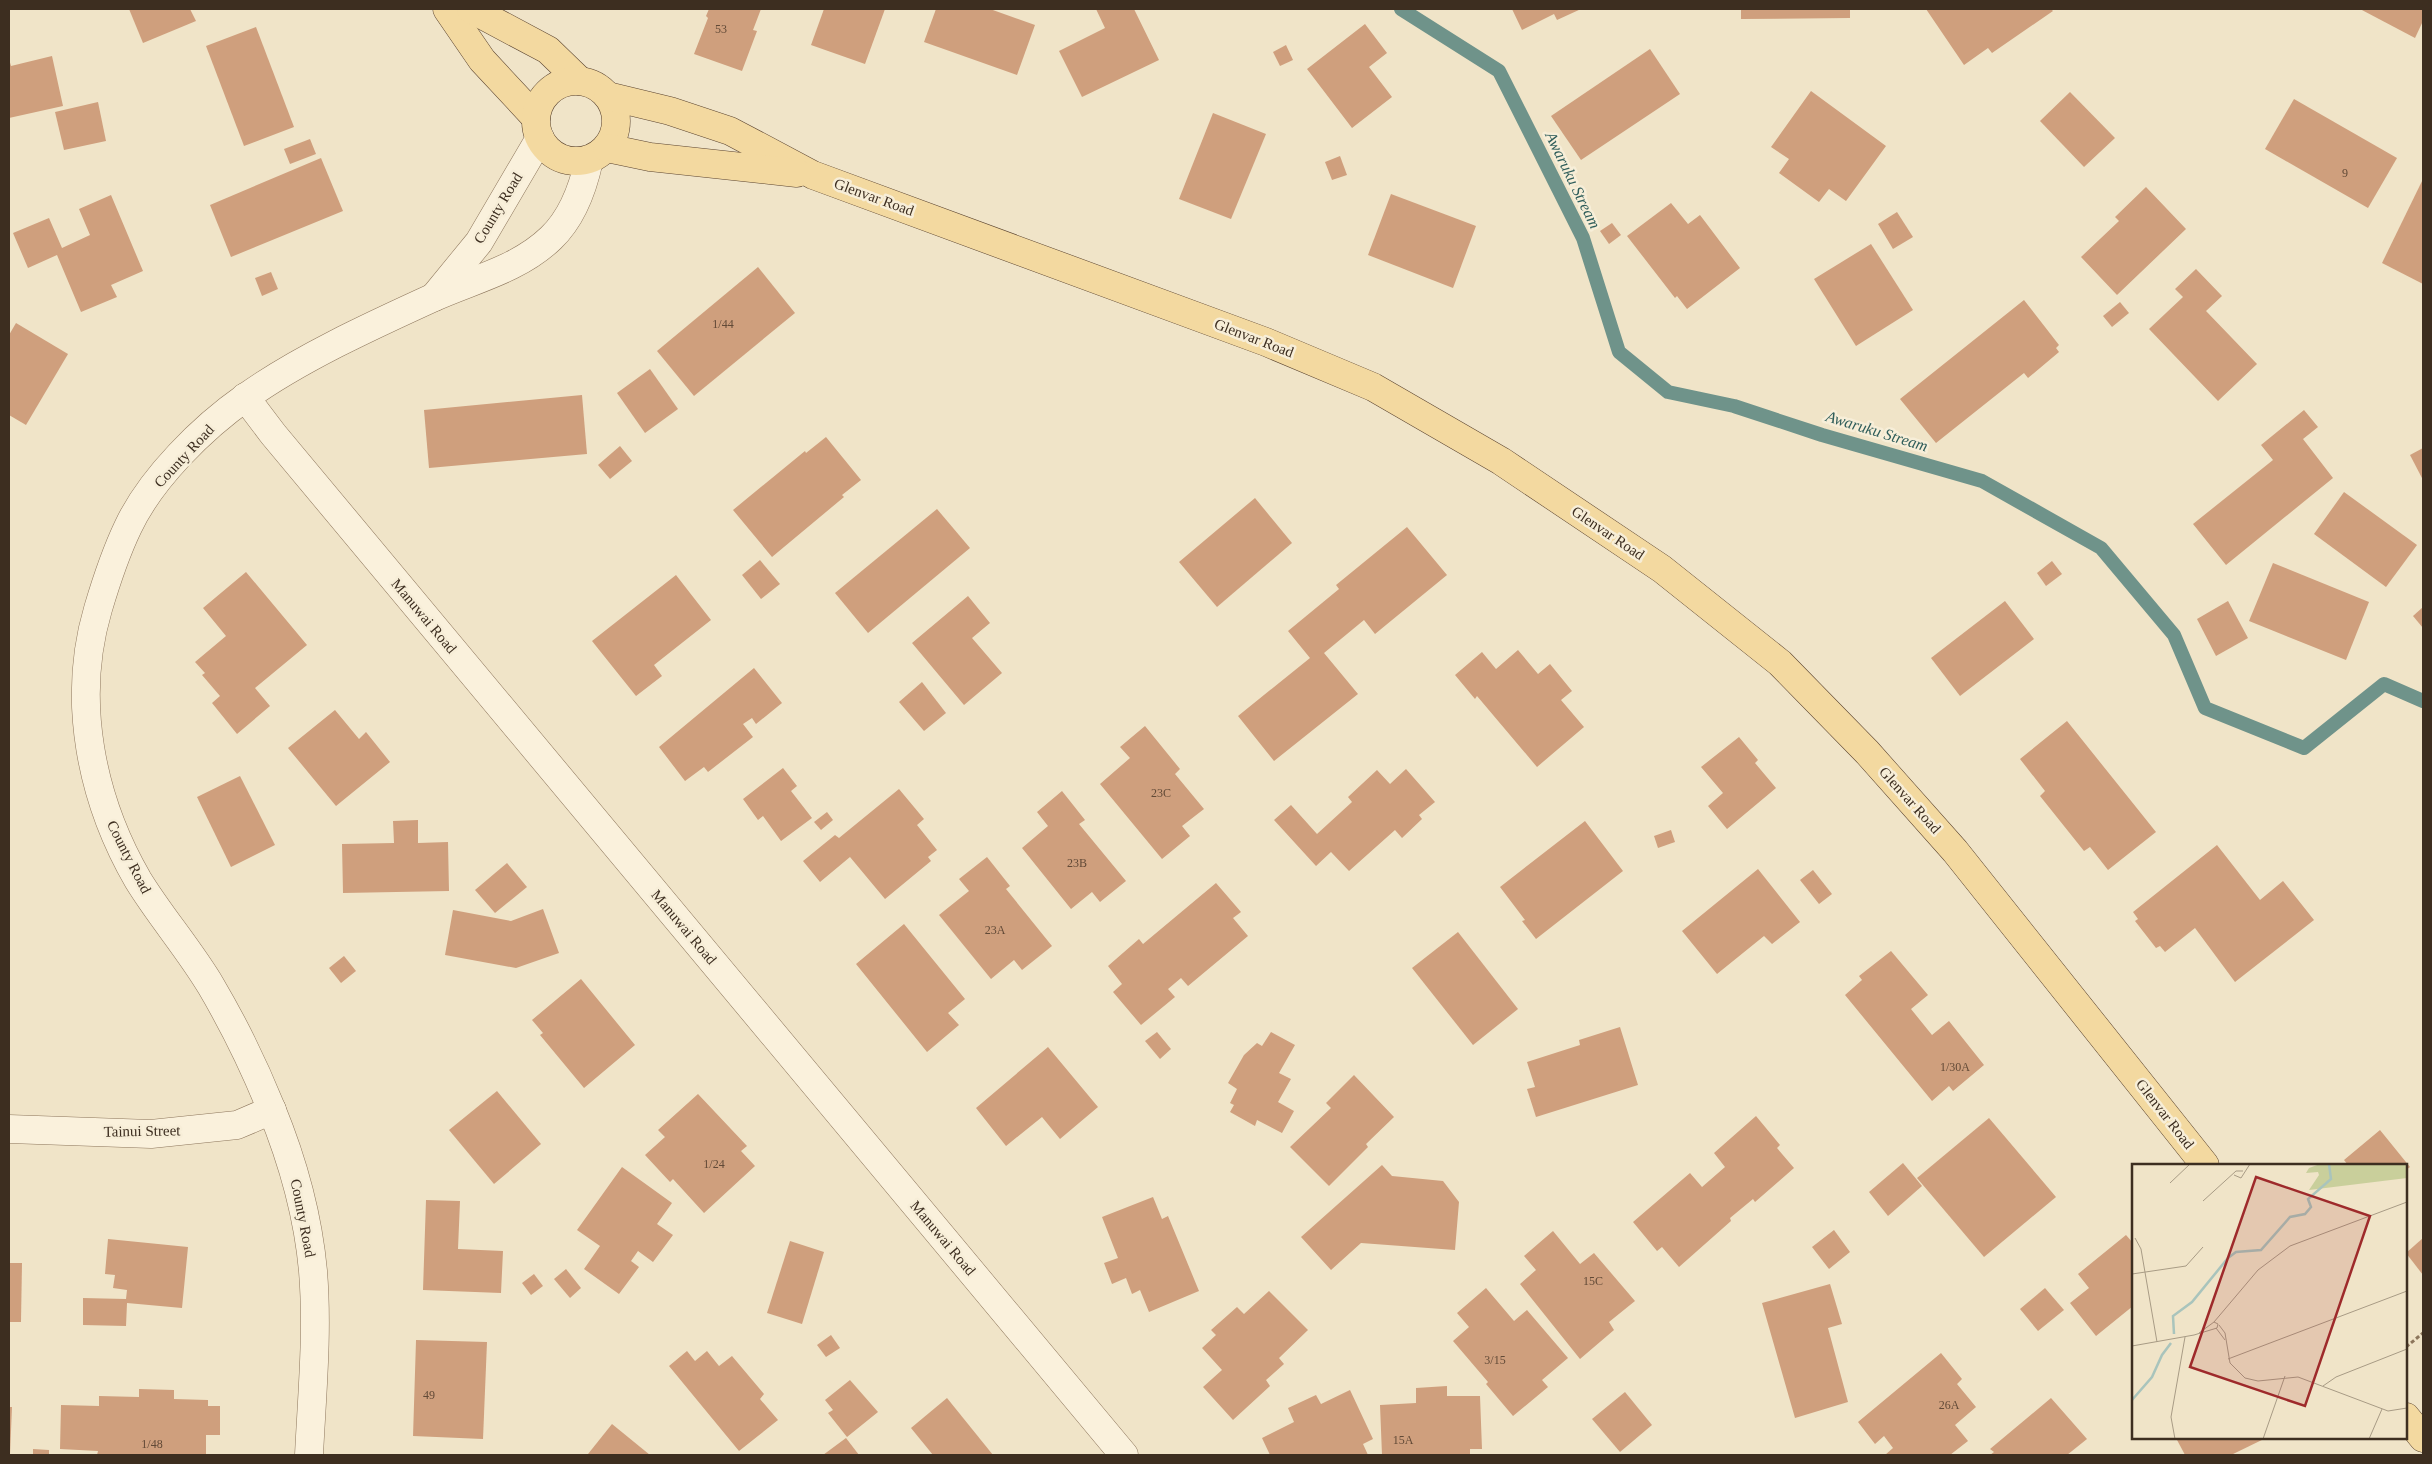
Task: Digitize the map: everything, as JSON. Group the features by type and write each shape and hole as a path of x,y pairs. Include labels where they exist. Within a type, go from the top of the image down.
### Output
{"main road":[{"name":"Glenvar Road","path":"447,9 482,60 538,128 545,146 560,158 579,162 598,154 650,157 813,175"},
{"name":"Glenvar Road","path":"471,9 548,50 580,81 595,85 608,96 670,111 730,131 813,175 1266,342 1373,387 1501,461 1662,569 1780,663 1866,752 1955,851 2204,1164"},
{"path":"538,128 541,101 554,88 570,81 580,81"},
{"path":"598,154 613,139 616,128 616,116 608,96"},
{"path":"2407,1418 2423,1438"}],"street":[{"name":"County Road","path":"433,298 479,242 538,128"},
{"name":"County Road","path":"310,1455 315,1346 313,1268 298,1183 272,1110 243,1044 209,983 138,880 113,831 94,777 87,718 87,664 97,611 129,524 162,474 197,437 245,397 303,362 433,298 493,275 528,256 553,237 572,209 598,154"},
{"name":"Manuwai Road","path":"245,397 279,442 1124,1455"},
{"name":"Tainui Street","path":"9,1129 151,1134 237,1125 272,1110"}],"path":[{"path":"2407,1346 2423,1333"}],"building":[{"path":"129,9 190,9 196,21 143,43"},
{"path":"709,9 761,9 753,30 757,31 742,71 694,54 708,18 706,16"},
{"path":"824,9 885,9 865,64 811,45"},
{"path":"936,9 990,9 1035,25 1017,75 924,42"},
{"path":"1096,9 1134,9 1159,60 1082,97 1059,51 1105,28"},
{"path":"1512,9 1581,9 1557,20 1554,14 1522,30"},
{"path":"1741,9 1850,9 1850,18 1741,19"},
{"path":"1926,9 2051,9 2053,11 1992,53 1988,48 1964,65"},
{"path":"2360,9 2423,9 2423,21 2415,38"},
{"path":"1365,24 1387,53 1369,67 1392,97 1352,128 1307,69"},
{"path":"256,27 294,127 244,146 206,46"},
{"path":"1286,45 1293,60 1280,66 1273,52"},
{"path":"1650,49 1680,94 1581,160 1551,116"},
{"path":"52,56 63,106 9,118 9,59 11,66"},
{"path":"1811,91 1886,146 1846,201 1829,189 1819,202 1779,173 1789,159 1771,147"},
{"path":"2070,92 2115,138 2084,167 2040,121"},
{"path":"2294,99 2397,158 2368,208 2265,149"},
{"path":"98,102 106,141 64,150 55,112"},
{"path":"1213,113 1266,134 1231,219 1179,199"},
{"path":"310,139 316,154 290,164 284,149"},
{"path":"1340,156 1347,175 1332,180 1325,162"},
{"path":"321,158 343,211 231,257 210,205"},
{"path":"2423,179 2423,284 2382,263"},
{"path":"2146,187 2186,229 2117,295 2081,257 2119,221 2115,217"},
{"path":"1391,194 1476,226 1453,288 1368,255"},
{"path":"111,195 143,271 111,285 117,297 81,312 57,255 28,268 13,233 49,218 62,248 90,235 79,209"},
{"path":"1671,203 1688,224 1700,215 1740,268 1687,309 1677,296 1675,298 1627,236"},
{"path":"1897,212 1913,237 1893,249 1878,224"},
{"path":"1612,223 1621,235 1609,244 1600,231"},
{"path":"1871,244 1913,310 1856,346 1814,279"},
{"path":"758,267 795,313 694,396 657,351"},
{"path":"2196,269 2222,296 2206,311 2257,364 2218,401 2149,329 2183,297 2175,289"},
{"path":"271,272 278,289 262,296 255,278"},
{"path":"2024,300 2059,345 2056,348 2059,352 2028,378 2024,373 1936,443 1900,399"},
{"path":"2120,302 2129,313 2112,327 2103,316"},
{"path":"16,323 68,354 26,425 9,415 9,335"},
{"path":"650,369 678,409 645,433 617,393"},
{"path":"582,395 587,454 429,468 424,410"},
{"path":"2304,410 2318,427 2303,439 2333,478 2226,565 2193,524 2273,460 2261,445"},
{"path":"826,437 861,480 842,495 844,497 772,557 733,510 805,451 806,453"},
{"path":"620,446 632,461 610,479 598,465"},
{"path":"2423,448 2423,480 2410,455"},
{"path":"2344,492 2417,545 2386,587 2314,534"},
{"path":"1255,498 1292,543 1217,607 1179,562"},
{"path":"937,509 970,548 868,633 835,593"},
{"path":"1407,527 1447,575 1375,634 1364,620 1324,653 1358,694 1274,761 1238,716 1310,658 1288,631 1339,589 1336,585"},
{"path":"760,560 780,584 761,599 742,575"},
{"path":"2052,561 2062,574 2046,586 2037,573"},
{"path":"2273,563 2369,602 2346,660 2249,621"},
{"path":"246,572 307,645 255,688 270,706 237,734 212,703 220,696 202,675 205,673 195,662 226,636 203,608"},
{"path":"676,575 711,620 654,665 662,676 636,696 592,641"},
{"path":"968,596 990,623 972,638 1002,673 964,705 912,643"},
{"path":"2005,601 2034,639 1960,696 1931,658"},
{"path":"2228,601 2248,638 2216,656 2197,619"},
{"path":"2423,607 2423,628 2413,616"},
{"path":"1518,650 1538,674 1550,664 1572,691 1561,700 1584,727 1537,767 1477,696 1475,699 1455,675 1482,652 1496,669"},
{"path":"754,668 782,703 756,724 752,718 743,724 753,737 708,772 704,767 685,781 659,747"},
{"path":"922,682 946,713 924,731 899,702"},
{"path":"335,710 359,739 366,732 390,762 336,806 288,748"},
{"path":"2067,721 2156,832 2108,870 2090,847 2084,851 2040,796 2045,791 2020,759"},
{"path":"1145,726 1180,769 1175,774 1204,809 1182,826 1190,836 1162,859 1100,784 1130,758 1120,747"},
{"path":"1739,737 1758,760 1755,763 1776,788 1727,829 1708,806 1723,793 1701,767"},
{"path":"783,768 797,786 791,791 812,818 781,841 763,816 758,820 743,799"},
{"path":"1406,769 1435,802 1419,815 1422,819 1402,838 1395,830 1349,871 1331,852 1316,866 1274,820 1291,805 1317,834 1352,802 1348,797 1377,770 1390,784"},
{"path":"240,776 275,845 231,867 197,797"},
{"path":"899,789 924,819 917,825 937,850 928,857 931,861 885,899 850,857 820,882 803,861 835,835 839,838"},
{"path":"1062,791 1085,820 1079,824 1126,881 1100,902 1092,892 1071,909 1022,848 1048,826 1037,812"},
{"path":"827,812 833,820 821,830 814,822"},
{"path":"418,820 418,843 448,842 449,891 343,893 342,844 394,843 393,821"},
{"path":"1585,821 1623,871 1536,939 1522,921 1525,920 1500,887"},
{"path":"1671,830 1675,842 1658,848 1654,836"},
{"path":"2217,845 2260,900 2283,881 2314,920 2235,982 2195,928 2165,952 2160,946 2156,948 2135,921 2138,919 2133,912"},
{"path":"987,857 1010,886 1006,889 1052,946 1022,970 1014,960 991,979 939,915 969,891 959,879"},
{"path":"507,863 527,887 495,913 475,890"},
{"path":"1758,869 1800,922 1772,944 1764,936 1717,974 1682,931"},
{"path":"1813,870 1832,894 1819,904 1800,880"},
{"path":"1216,883 1241,912 1233,918 1248,936 1188,986 1181,978 1168,989 1175,997 1141,1025 1113,992 1122,984 1108,966 1139,939 1143,944"},
{"path":"543,909 559,953 516,968 445,955 453,910 511,921"},
{"path":"904,924 965,999 948,1013 959,1025 927,1052 856,964"},
{"path":"1458,932 1518,1009 1473,1045 1412,968"},
{"path":"1891,951 1928,995 1911,1009 1932,1035 1949,1021 1984,1065 1953,1091 1949,1086 1932,1101 1845,995 1862,980 1859,976"},
{"path":"344,956 356,971 341,983 329,968"},
{"path":"581,979 635,1045 584,1088 540,1035 543,1033 532,1020"},
{"path":"1620,1027 1638,1085 1536,1117 1527,1089 1535,1087 1527,1062 1580,1045 1579,1040"},
{"path":"1157,1032 1171,1049 1160,1059 1145,1041"},
{"path":"1271,1032 1295,1045 1279,1073 1291,1079 1278,1102 1294,1111 1282,1133 1257,1120 1255,1126 1230,1112 1234,1105 1230,1103 1237,1089 1228,1083 1244,1055 1257,1043 1262,1046"},
{"path":"1048,1047 1098,1107 1060,1139 1042,1117 1006,1146 976,1108"},
{"path":"1354,1075 1394,1117 1366,1144 1368,1147 1329,1186 1290,1147 1331,1108 1326,1103"},
{"path":"497,1091 541,1144 494,1184 449,1130"},
{"path":"698,1094 747,1146 741,1151 755,1166 704,1213 673,1179 670,1182 645,1155 665,1137 658,1130"},
{"path":"1756,1116 1780,1145 1777,1148 1794,1168 1755,1202 1753,1199 1730,1218 1731,1221 1679,1267 1662,1247 1657,1251 1633,1222 1690,1173 1702,1187 1725,1167 1714,1153"},
{"path":"1989,1118 2056,1197 1984,1257 1917,1178"},
{"path":"2380,1130 2410,1167 2407,1169 2407,1164 2347,1164 2344,1160"},
{"path":"1903,1163 1922,1186 1888,1216 1869,1192"},
{"path":"1382,1165 1392,1176 1443,1181 1459,1202 1455,1250 1361,1243 1331,1270 1301,1237"},
{"path":"622,1167 672,1203 657,1224 673,1235 653,1262 638,1251 631,1261 639,1267 619,1294 584,1269 600,1246 577,1230"},
{"path":"1153,1197 1162,1219 1168,1216 1199,1291 1149,1312 1140,1290 1132,1294 1126,1278 1112,1284 1104,1263 1118,1258 1102,1217"},
{"path":"426,1200 460,1201 458,1249 503,1251 501,1293 423,1290"},
{"path":"1834,1230 1850,1252 1829,1269 1812,1247"},
{"path":"1553,1231 1580,1264 1594,1253 1635,1301 1609,1322 1614,1330 1580,1359 1520,1284 1536,1270 1524,1256"},
{"path":"2126,1235 2132,1242 2132,1307 2096,1336 2070,1303 2089,1288 2078,1274"},
{"path":"2423,1238 2423,1275 2407,1254 2407,1252"},
{"path":"108,1239 188,1247 182,1308 127,1303 126,1326 83,1325 83,1298 126,1299 127,1290 113,1288 115,1275 105,1274"},
{"path":"790,1241 824,1252 802,1324 767,1313"},
{"path":"9,1263 22,1263 21,1322 9,1322"},
{"path":"566,1269 581,1288 570,1298 554,1279"},
{"path":"534,1274 543,1286 531,1295 522,1283"},
{"path":"1830,1284 1842,1324 1828,1328 1848,1402 1795,1418 1762,1303"},
{"path":"1486,1288 1514,1321 1527,1310 1568,1358 1542,1380 1548,1387 1513,1416 1486,1384 1488,1382 1453,1341 1469,1327 1457,1313"},
{"path":"2045,1288 2064,1310 2038,1331 2020,1309"},
{"path":"1269,1291 1308,1330 1279,1358 1284,1364 1266,1380 1270,1386 1233,1420 1203,1387 1222,1370 1202,1348 1216,1335 1211,1330 1237,1307 1244,1314"},
{"path":"831,1335 840,1348 826,1357 817,1345"},
{"path":"416,1340 487,1342 483,1439 413,1436"},
{"path":"687,1351 695,1361 707,1351 719,1366 732,1356 764,1394 760,1399 778,1420 739,1451 669,1366"},
{"path":"1941,1353 1962,1379 1957,1384 1976,1407 1955,1425 1968,1441 1950,1455 1885,1455 1893,1448 1884,1436 1875,1444 1858,1422"},
{"path":"850,1380 878,1412 847,1437 828,1413 833,1410 825,1400"},
{"path":"1447,1386 1447,1396 1480,1396 1482,1449 1470,1449 1470,1455 1382,1455 1380,1405 1416,1403 1416,1388"},
{"path":"139,1389 174,1390 174,1399 208,1400 208,1406 220,1406 220,1435 206,1435 206,1455 97,1455 98,1451 60,1449 61,1405 99,1406 99,1396 139,1397"},
{"path":"1350,1390 1373,1439 1363,1444 1368,1455 1270,1455 1262,1438 1294,1422 1288,1408 1316,1395 1321,1404"},
{"path":"1625,1392 1652,1425 1620,1452 1592,1419"},
{"path":"947,1398 993,1455 933,1455 911,1428"},
{"path":"2051,1398 2087,1439 2067,1455 1990,1455 1994,1452 1990,1449"},
{"path":"9,1407 12,1407 10,1455 9,1455"},
{"path":"612,1424 650,1455 588,1454"},
{"path":"846,1438 859,1455 823,1455"},
{"path":"2177,1439 2264,1439 2231,1455 2185,1455"},
{"path":"33,1449 49,1450 49,1455 33,1455"}],"waterway":[{"name":"Awaruku Stream","path":"1401,9 1499,71 1583,238 1619,352 1668,392 1734,406 1822,435 1982,481 2101,548 2174,635 2205,708 2304,748 2384,684 2423,701"}]}
